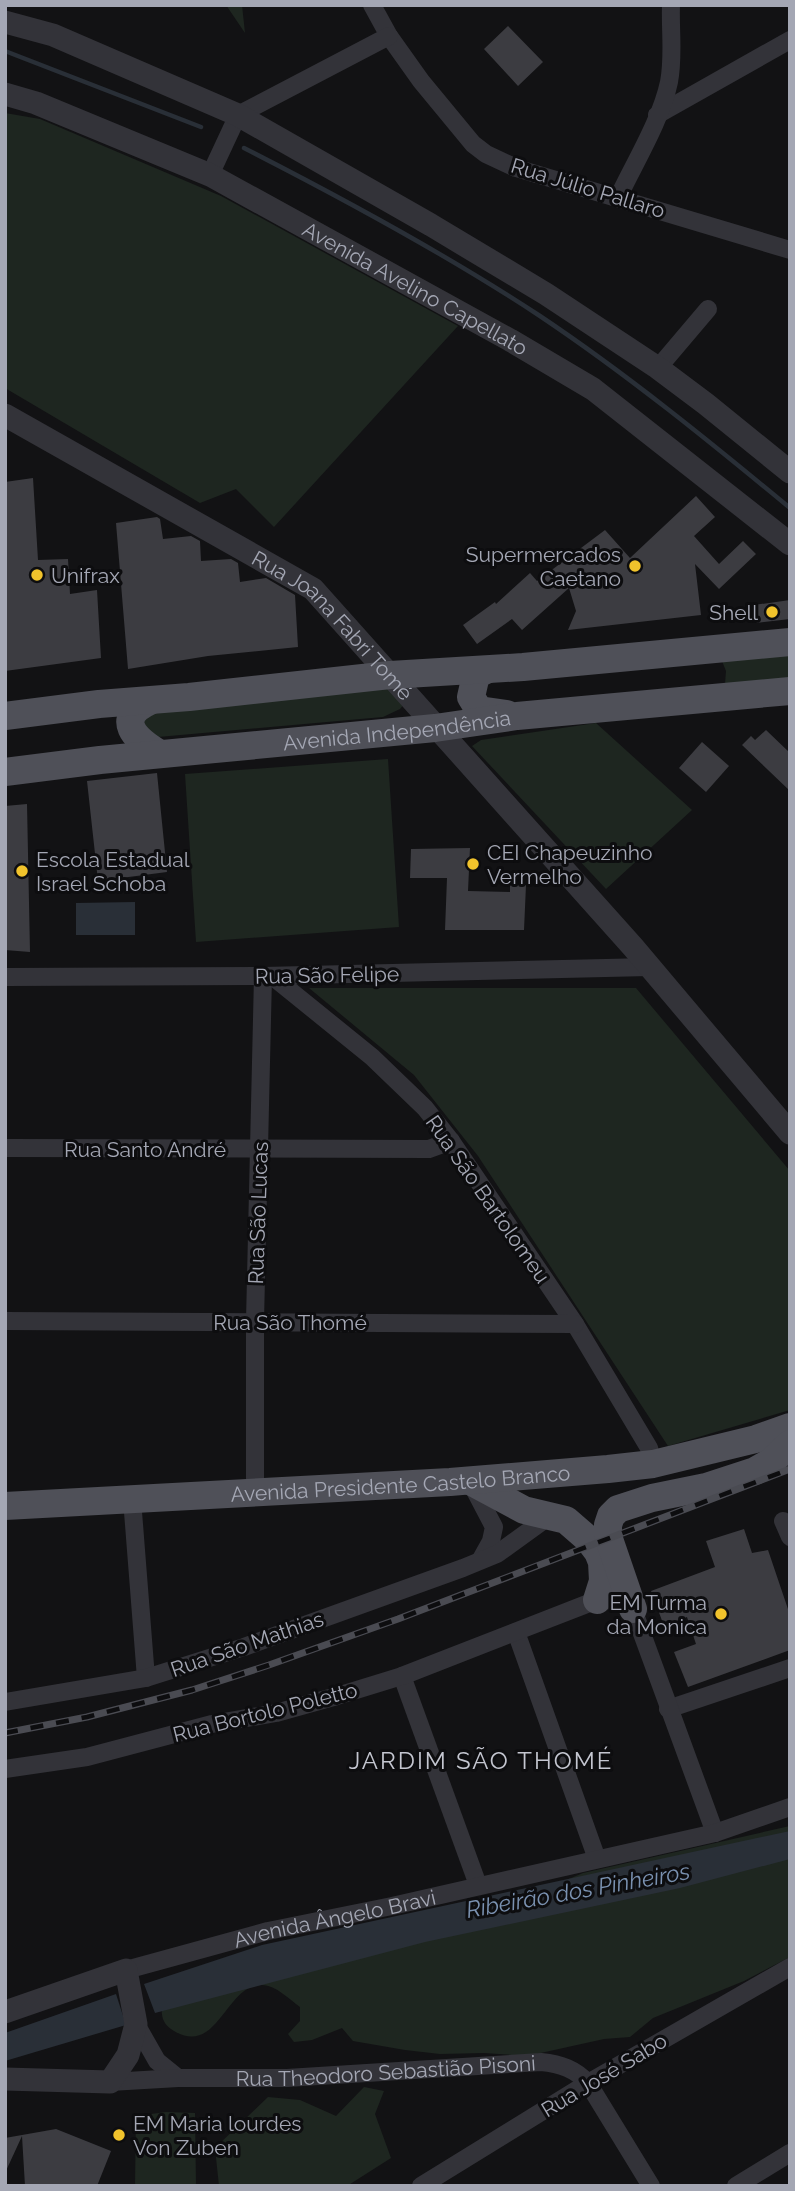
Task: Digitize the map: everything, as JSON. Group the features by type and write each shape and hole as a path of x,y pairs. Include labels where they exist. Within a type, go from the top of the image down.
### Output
{"main road":[{"path":"5,716 390,675 486,670 790,642"},
{"path":"650,704 685,690 715,686 719,681 719,673 709,651"},
{"path":"486,670 476,675 472,684 471,697 479,710 517,716"},
{"name":"Avenida Independência","path":"5,772 100,760 435,728 517,716 790,691"},
{"path":"150,701 137,707 132,714 131,723 136,738 160,754"},
{"path":"99,704 113,727 110,744 100,760"},
{"name":"Avenida Presidente Castelo Branco","path":"5,1506 470,1481 653,1464 756,1439 790,1427"},
{"path":"633,1609 608,1536 611,1516 629,1504 706,1487 755,1471 771,1462 790,1444"},
{"path":"470,1481 524,1510 566,1520 589,1540 602,1562 603,1581 597,1600"}],"street":[{"name":"Rua Júlio Pallaro","path":"372,5 389,36 421,81 479,149 516,168 790,250"},
{"path":"618,198 657,115 669,80 672,49 671,5"},
{"path":"5,22 53,35 238,115 431,225 546,294 658,368 790,472"},
{"path":"210,175 238,115 389,36"},
{"path":"657,115 790,40"},
{"name":"Avenida Avelino Capellato","path":"5,94 36,103 210,175 510,340 593,389 790,544"},
{"path":"658,368 708,309"},
{"name":"Rua Joana Fabri Tomé","path":"5,415 313,589 649,967 790,1133"},
{"name":"Rua São Felipe","path":"5,977 268,976 649,967"},
{"name":"Rua São Bartolomeu","path":"268,976 372,1058 425,1108 452,1141 575,1324 649,1448 653,1464"},
{"name":"Rua São Lucas","path":"255,1492 255,1321 268,976"},
{"name":"Rua Santo André","path":"5,1148 429,1149 452,1141"},
{"name":"Rua São Thomé","path":"5,1321 575,1324"},
{"path":"470,1481 494,1527 491,1541 481,1559"},
{"path":"132,1499 146,1678"},
{"name":"Rua São Mathias","path":"5,1702 146,1678 244,1647 497,1554 551,1515"},
{"path":"597,1600 617,1601 633,1609 715,1833"},
{"name":"Rua Bortolo Poletto","path":"5,1769 87,1757 212,1724 276,1713 402,1675 597,1600"},
{"path":"516,1632 597,1859"},
{"path":"668,1709 790,1668"},
{"path":"402,1675 478,1885"},
{"name":"Avenida Ângelo Bravi","path":"5,2012 127,1981 268,1931 392,1906 715,1833 790,1807"},
{"name":"Rua José Sabo","path":"421,2186 588,2083 790,1967"},
{"path":"127,1981 136,2024 157,2061 178,2078"},
{"path":"110,2082 128,2054 136,2024"},
{"name":"Rua Theodoro Sebastião Pisoni","path":"5,2079 110,2082 178,2078 287,2078 541,2062 554,2063 577,2071 588,2083"},
{"path":"588,2083 652,2186"},
{"path":"736,2186 790,2153"}],"shaded area":[{"path":"226,5 242,5 245,33"},
{"path":"5,113 40,119 221,196 458,326 274,527 236,489 200,503 5,388"},
{"path":"790,648 790,684 725,684 726,671 720,656"},
{"path":"390,683 405,703 400,709 383,717 147,738 138,719 148,705"},
{"path":"596,723 692,810 606,889 472,746 481,740"},
{"path":"388,759 399,927 196,942 185,774"},
{"path":"309,988 636,988 790,1171 790,1410 668,1446 478,1156 414,1075"},
{"path":"790,1826 790,1957 744,1981 653,2018 630,2037 604,2039 527,2056 440,2054 405,2050 353,2041 342,2028 312,2040 294,2042 288,2034 300,2021 300,2007 278,1990 262,1985 250,1987 239,1995 212,2027 201,2034 189,2036 174,2031 163,2019 162,2003 546,1894 564,1881 583,1873"},
{"path":"364,2087 384,2091 375,2114 391,2158 347,2186 219,2186 215,2148 268,2097 300,2100 336,2116"},
{"path":"166,2112 195,2113 196,2186 135,2186 136,2116"}],"water":[{"path":"135,902 135,935 76,935 76,903"},
{"name":"Ribeirão dos Pinheiros","path":"790,1831 790,1859 680,1888 425,1942 155,2013 144,1984 262,1945"},
{"path":"116,1994 126,2025 5,2061 5,2033"}],"building":[{"path":"508,26 543,62 518,86 484,49"},
{"name":"Unifrax","path":"33,478 38,560 68,559 70,594 97,590 101,658 5,671 5,482"},
{"name":"Supermercados Caetano","path":"696,496 715,517 694,536 719,564 743,541 756,554 719,589 695,564 701,615 568,630 576,611 569,588 522,630 512,619 477,644 463,625 495,602 496,604 530,573 537,581 605,530 630,558"},
{"path":"157,517 160,519 163,539 191,536 200,541 201,561 231,559 238,563 240,582 266,578 295,595 298,647 208,656 128,669 116,523"},
{"name":"Shell","path":"790,600 790,619 756,623 754,605"},
{"path":"766,730 790,753 790,791 742,745 751,736 755,740"},
{"path":"702,742 729,766 706,792 679,768"},
{"path":"157,773 167,872 98,881 87,781"},
{"path":"27,804 30,952 5,950 5,806"},
{"path":"470,848 468,891 510,892 510,885 526,885 524,930 445,930 447,878 410,878 411,849"},
{"name":"EM Turma da Monica","path":"744,1529 752,1553 768,1550 790,1615 790,1650 688,1687 674,1652 696,1644 687,1617 664,1626 651,1591 715,1567 706,1541"},
{"path":"56,2129 111,2151 97,2186 25,2186 22,2136 5,2173 5,2138"}],"waterway":[{"path":"5,51 201,127"},
{"path":"244,148 394,228 540,316 699,433 790,508"}],"railway":[{"path":"5,1733 87,1717 192,1690 269,1665 398,1619 790,1469"}],"place":[{"name":"Supermercados Caetano","path":"635,566"},
{"name":"Unifrax","path":"37,575"},
{"name":"Shell","path":"772,612"},
{"name":"CEI Chapeuzinho Vermelho","path":"473,864"},
{"name":"Escola Estadual Israel Schoba","path":"22,871"},
{"name":"EM Turma da Monica","path":"721,1614"},
{"name":"EM Maria lourdes Von Zuben","path":"119,2135"}],"district":[{"name":"JARDIM SÃO THOMÉ","path":"481,1760"}]}
